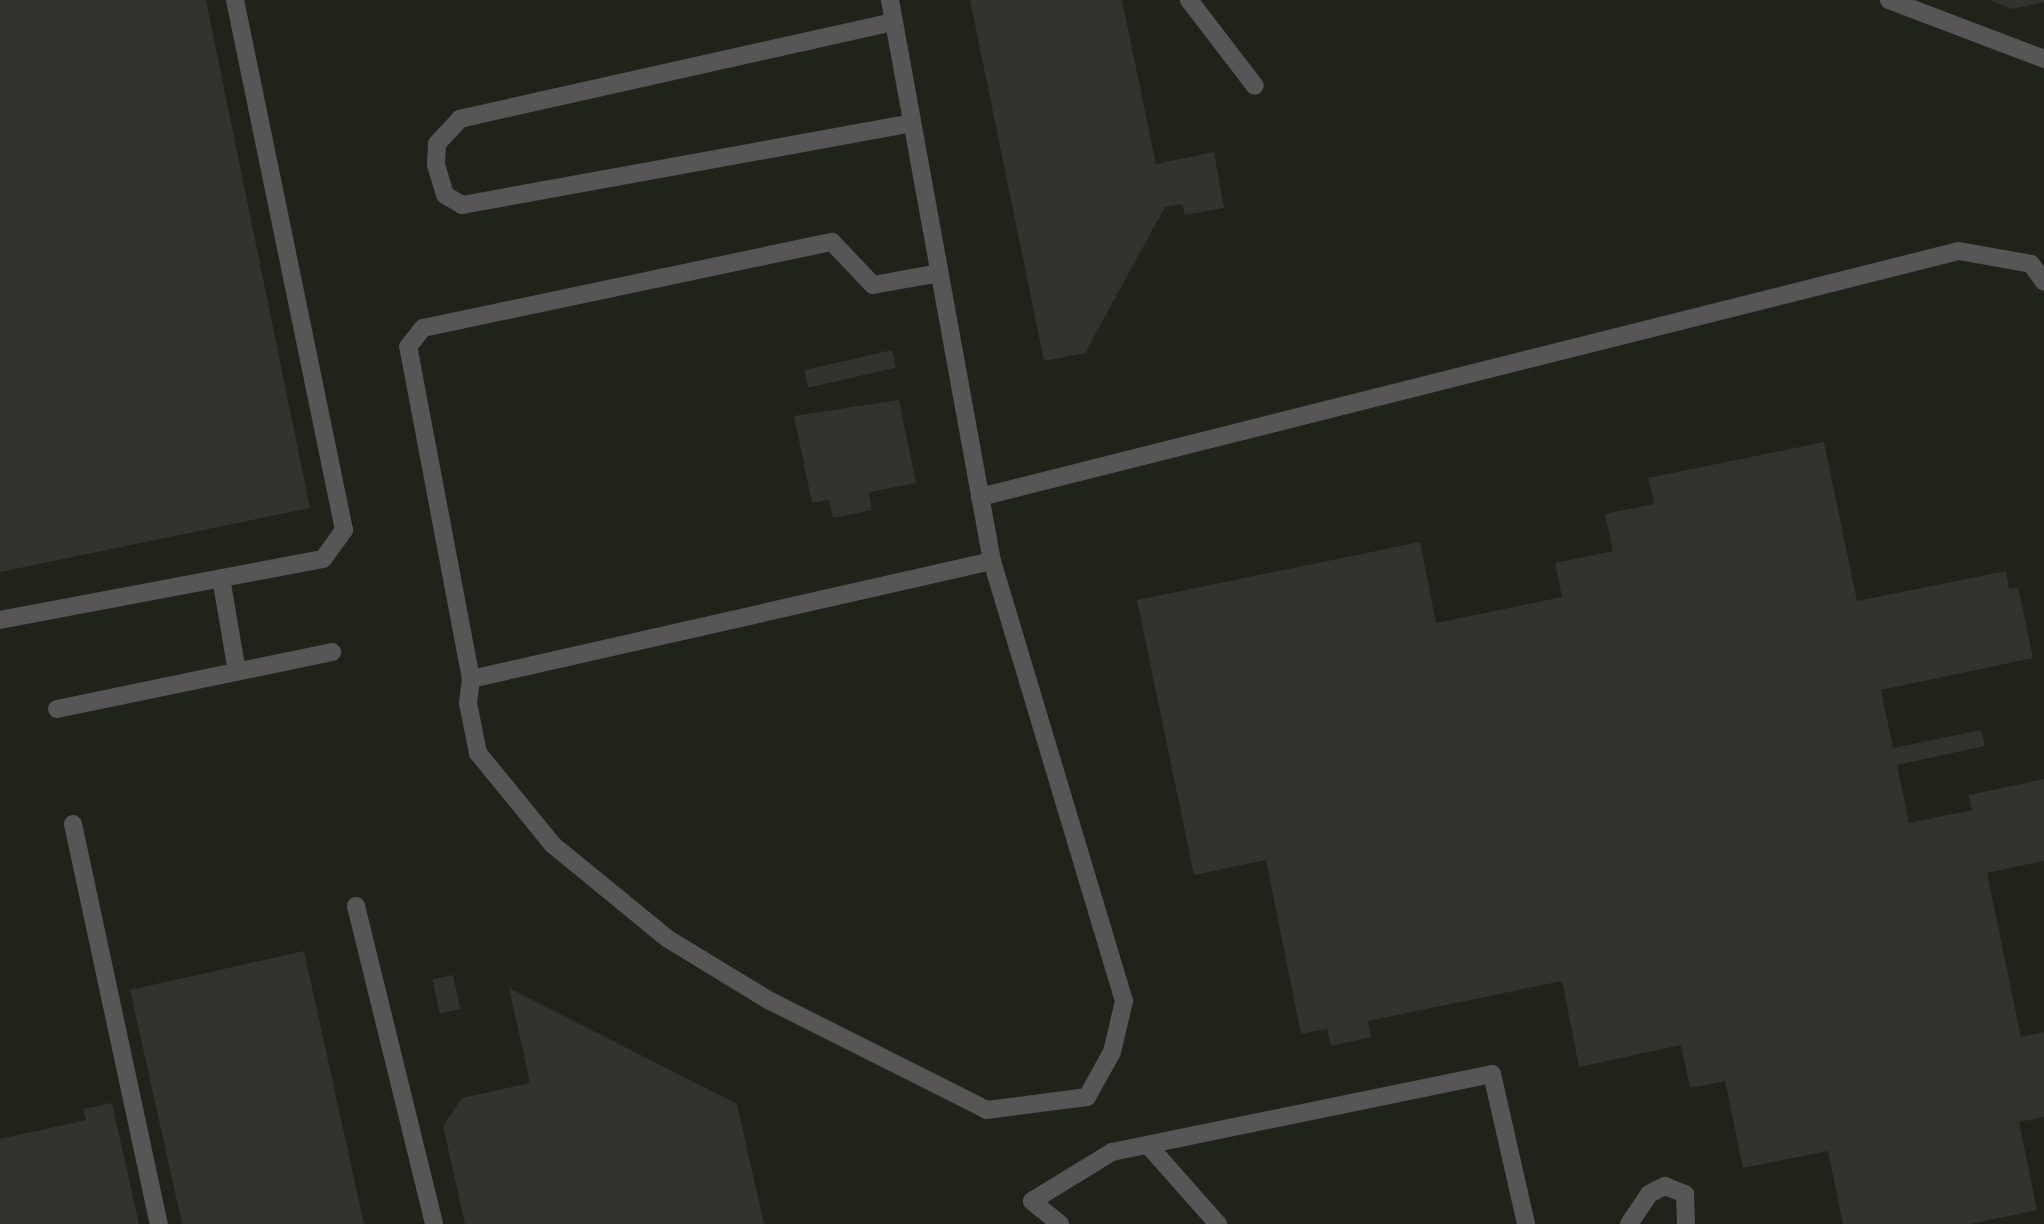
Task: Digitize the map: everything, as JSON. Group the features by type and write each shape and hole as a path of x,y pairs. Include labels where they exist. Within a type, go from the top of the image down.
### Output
{"lane":[{"path":"0,620 323,560 344,530 235,0"},
{"path":"890,0 992,561 1124,1001 1112,1052 1087,1097 987,1110 770,1001 668,939 553,845 478,753 468,703 472,678 408,347 423,328 832,242 873,285 939,274"},
{"path":"1189,0 1255,86"},
{"path":"1890,0 2044,59"},
{"path":"893,22 460,119 437,144 436,165 445,195 462,205 911,123"},
{"path":"980,497 1959,252 2031,264 2044,282"},
{"path":"472,678 992,561"},
{"path":"221,578 237,672"},
{"path":"57,709 332,652"},
{"path":"73,824 159,1224"},
{"path":"356,906 434,1224"},
{"path":"1060,1224 1032,1200 1112,1152 1492,1074 1526,1224"},
{"path":"1148,1145 1218,1224"},
{"path":"1629,1224 1649,1194 1665,1186 1685,1194 1686,1224"}],"shaded area":[{"path":"0,0 2044,0 2044,1224 0,1224"}],"building":[{"path":"0,0 206,0 310,508 0,572"},
{"path":"970,0 1122,0 1156,164 1214,152 1224,208 1185,215 1182,204 1165,207 1085,353 1044,361"},
{"path":"1989,0 2044,0 2044,2 2012,9"},
{"path":"892,350 896,368 808,388 804,370"},
{"path":"899,400 916,483 869,492 872,510 833,518 829,500 812,503 794,416"},
{"path":"1824,442 1857,601 2006,571 2009,589 2018,587 2033,658 1881,690 1893,748 1981,730 1985,746 1897,765 1909,823 1972,810 1969,795 2044,779 2044,861 1987,873 2021,1037 2044,1032 2044,1117 2019,1122 2037,1210 1970,1224 1843,1224 1828,1151 1743,1168 1725,1081 1690,1088 1681,1045 1579,1067 1562,981 1368,1021 1371,1037 1331,1046 1327,1029 1301,1034 1266,860 1194,875 1137,600 1420,542 1436,623 1562,597 1555,563 1613,551 1605,514 1654,504 1648,478"},
{"path":"304,951 364,1224 182,1224 130,990"},
{"path":"453,975 460,1009 440,1014 432,979"},
{"path":"509,988 737,1104 764,1224 465,1224 443,1126 462,1098 530,1083"},
{"path":"112,1103 139,1224 0,1224 0,1139 86,1120 83,1109"}]}
